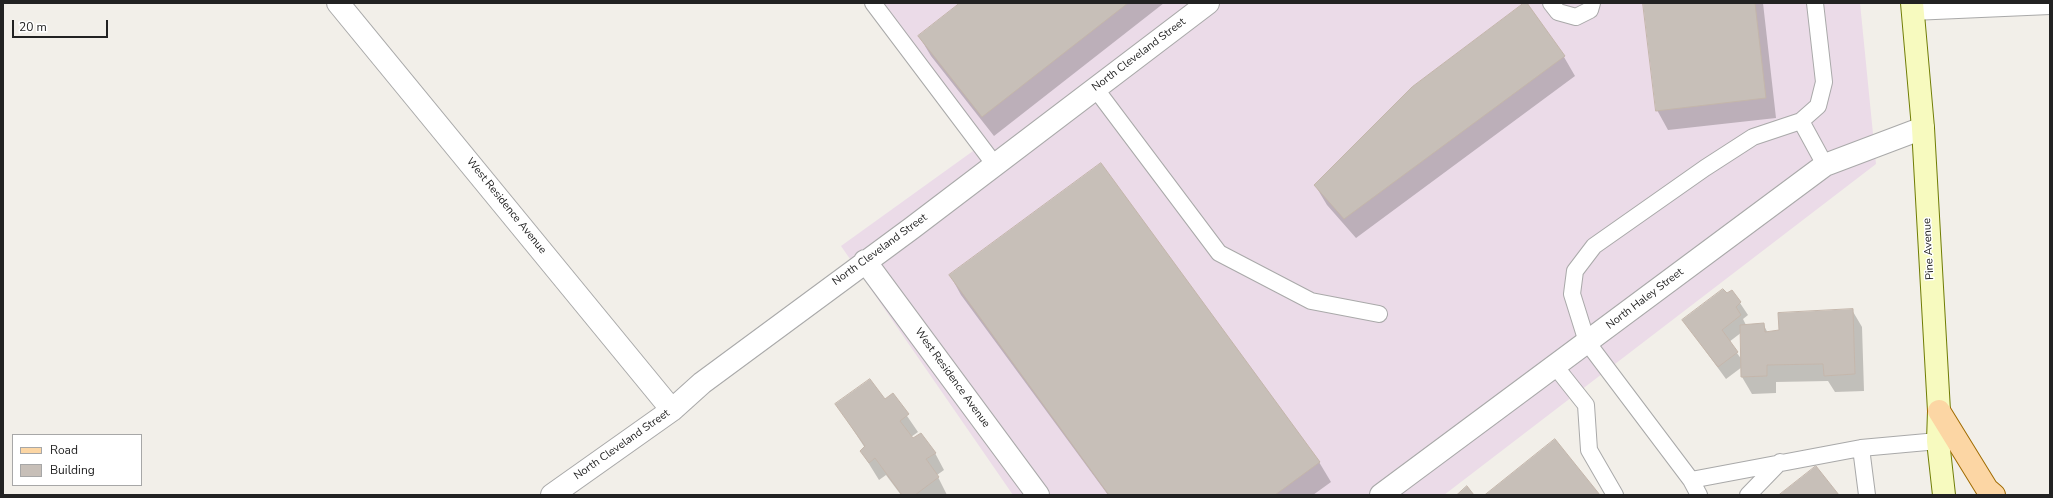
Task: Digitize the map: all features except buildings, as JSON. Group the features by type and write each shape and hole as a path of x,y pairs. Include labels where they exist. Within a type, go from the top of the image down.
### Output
{"main road":[{"name":"Pine Avenue","path":"1912,7 1923,128 1938,411 1938,441 1944,495"},
{"path":"1938,411 1983,483 1994,495"}],"street":[{"name":"West Residence Avenue","path":"338,3 672,410"},
{"name":"North Cleveland Street","path":"552,495 672,410 702,383 1208,3"},
{"name":"North Haley Street","path":"1391,492 1555,366 1825,165 1923,128"},
{"name":"West Residence Avenue","path":"865,260 1038,495"}],"lane":[{"path":"873,3 995,164"},
{"path":"1551,3 1558,12 1576,17 1590,10 1592,3"},
{"path":"1699,495 1691,480 1587,342 1572,294 1575,271 1594,246 1705,168 1753,137 1801,121 1818,106 1824,82 1815,3"},
{"path":"1912,7 2050,6"},
{"path":"1095,88 1219,254 1311,300 1379,314"},
{"path":"1801,121 1825,165"},
{"path":"1555,366 1586,405 1589,450 1615,495"},
{"path":"1691,480 1780,462 1861,448 1938,441"},
{"path":"1861,448 1867,495"},
{"path":"1748,495 1780,462"}],"shaded area":[{"path":"863,3 1860,3 1876,164 1444,495 1013,495 841,246 980,146"}]}
